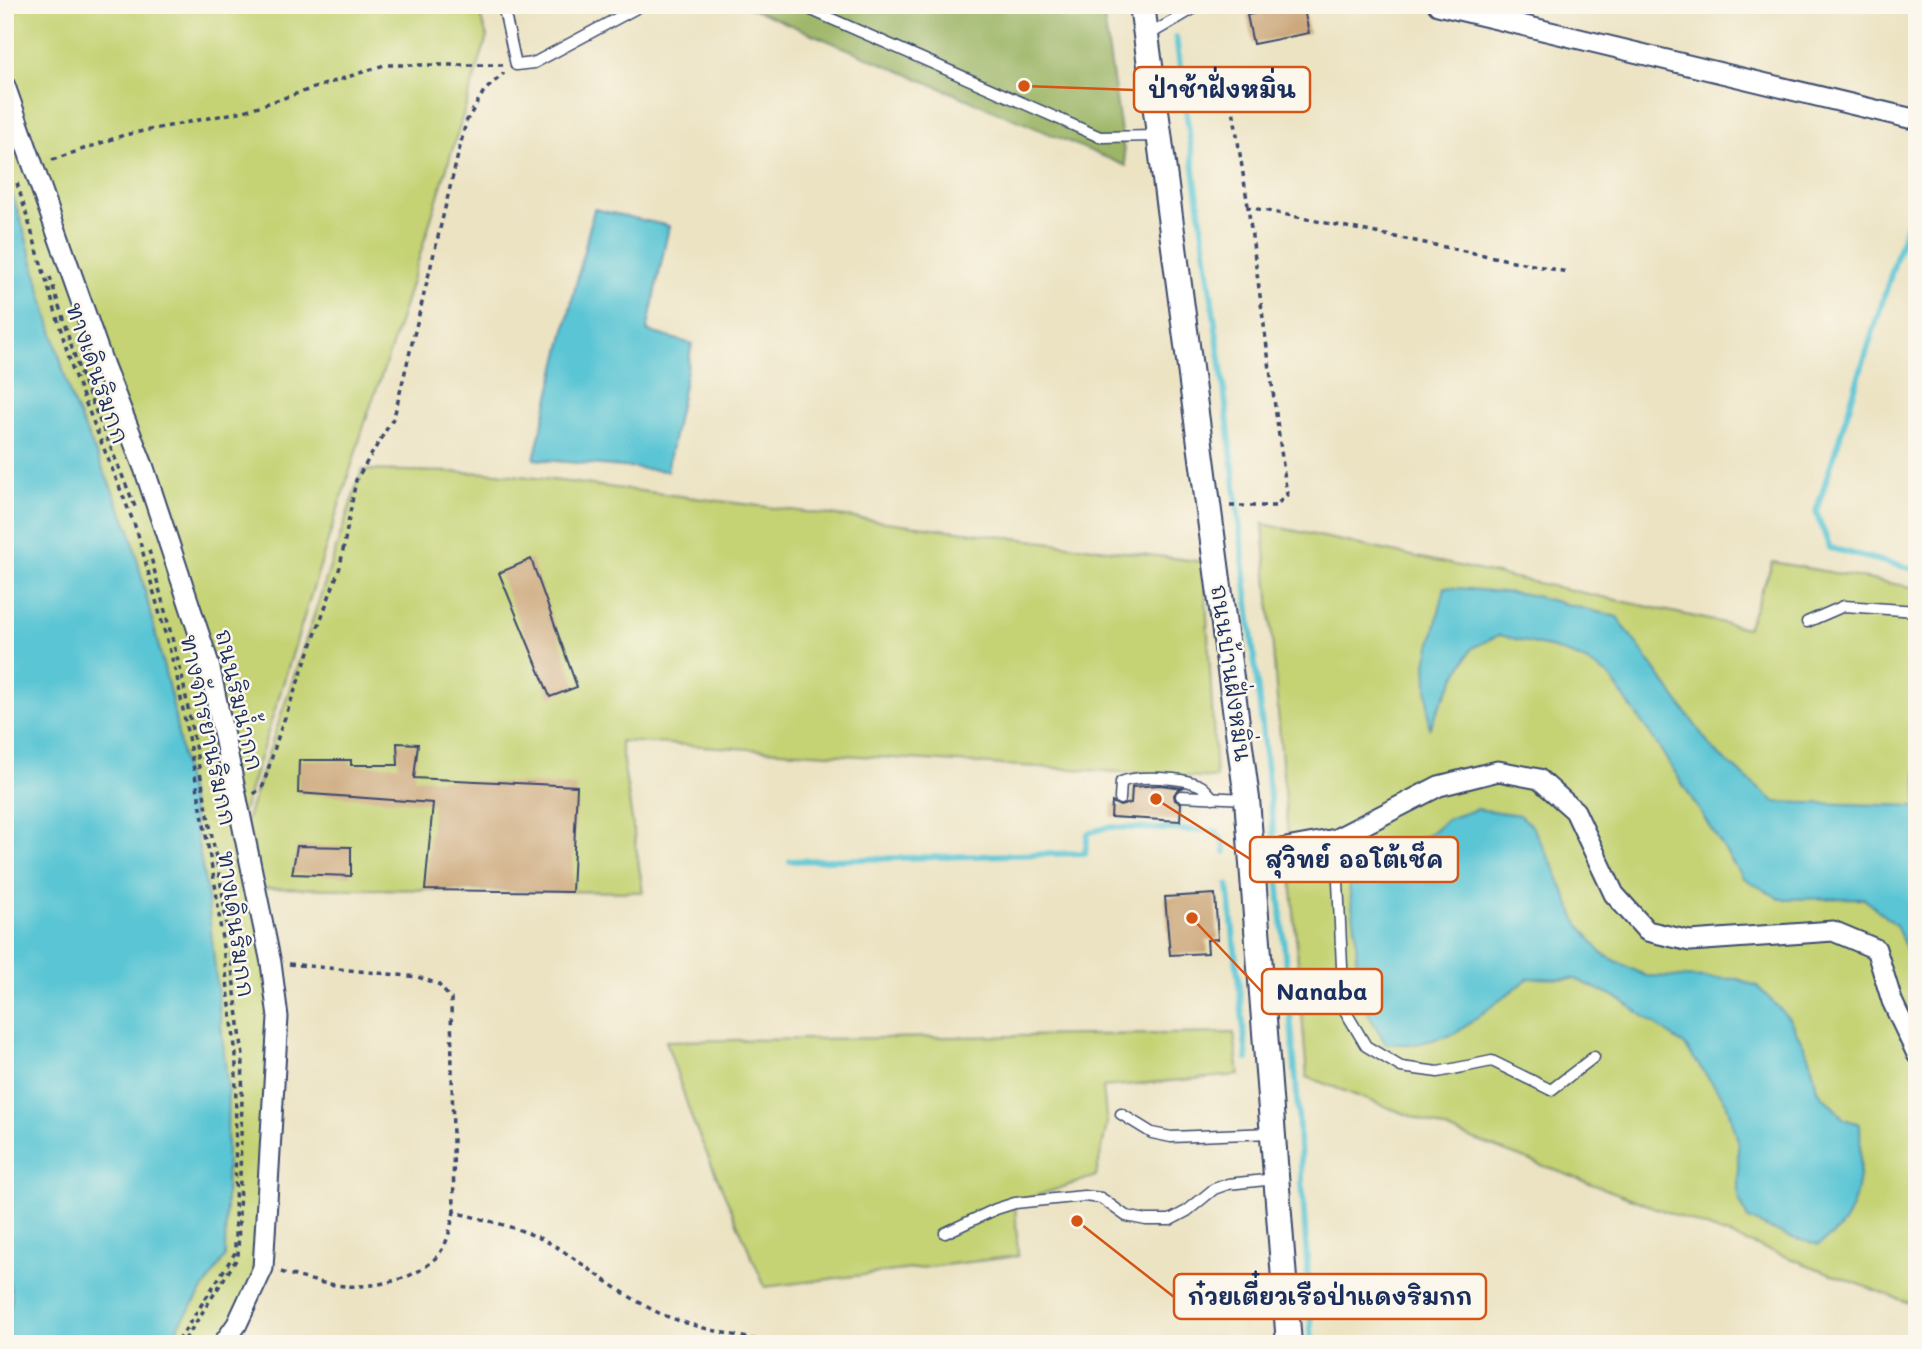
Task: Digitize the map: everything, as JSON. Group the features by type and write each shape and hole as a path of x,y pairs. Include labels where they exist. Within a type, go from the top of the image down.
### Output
{"street":[{"name":"ถนนบ้านฝั่งหมิ่น","path":"1142,5 1247,799 1289,1344"},
{"path":"1438,5 1505,13 1909,118"},
{"name":"ถนนริมน้ำกก","path":"5,86 27,174 144,468 209,664 271,963 278,1017 263,1268 237,1324 223,1344"},
{"path":"1253,854 1336,839 1439,786 1498,771 1539,779 1575,811 1614,894 1647,931 1690,941 1833,931 1876,949 1892,1001 1917,1054"}],"lane":[{"path":"503,5 516,65 534,63 642,5"},
{"path":"800,5 1100,136 1159,136"},
{"path":"1147,36 1200,5"},
{"path":"1807,622 1844,606 1917,611"},
{"path":"1119,799 1121,782 1131,778 1184,781 1203,787 1213,798"},
{"path":"1181,796 1247,799"},
{"path":"1336,839 1344,1009 1366,1046 1401,1067 1438,1072 1492,1061 1551,1090 1594,1057"},
{"path":"1121,1114 1152,1133 1171,1137 1272,1133"},
{"path":"945,1233 1015,1203 1084,1196 1101,1198 1126,1216 1146,1220 1170,1220 1214,1189 1228,1184 1275,1179"}],"path":[{"path":"139,517 80,373 27,174 124,135 244,111 384,65 516,65"},
{"path":"238,806 263,786 280,731 340,567 356,480 394,416 466,122 484,91 516,65"},
{"path":"1228,506 1275,506 1287,495 1229,83"},
{"name":"ทางเดินริมกก","path":"14,173 75,374 137,531 177,677 216,890 236,1055 235,1253 176,1344"},
{"path":"1249,211 1248,206 1567,272"},
{"name":"ทางจักรยานริมกก","path":"147,542 182,676 222,890 243,1056 238,1257 182,1344"},
{"path":"263,1268 320,1282 361,1286 405,1278 428,1266 445,1244 454,1212 451,999 438,984 418,977 271,963"},
{"path":"454,1212 527,1232 660,1313 685,1322 779,1344"}],"green space":[{"path":"5,5 477,5 487,37 391,349 368,413 241,818 244,827 362,470 497,473 1204,562 1216,778 620,741 643,892 256,888 278,1017 263,1268 223,1344 166,1344 225,1257 172,701 130,530 71,398 5,173"},
{"path":"743,5 1102,5 1126,166"},
{"path":"1263,524 1747,628 1773,562 1917,588 1917,1306 1307,1077"},
{"path":"1234,1033 1239,1075 1103,1087 1107,1125 1096,1176 1015,1203 1018,1256 765,1287 693,1122 666,1041"}],"water":[{"path":"5,173 71,398 130,530 172,701 207,893 228,1090 225,1257 166,1344 5,1344 12,1295 5,1263"},
{"path":"594,209 669,226 647,331 692,344 667,471 534,459"},
{"path":"1445,587 1526,594 1617,617 1714,751 1775,802 1917,806 1917,973 1896,925 1863,898 1780,899 1742,877 1653,738 1608,675 1582,659 1499,635 1472,648 1429,729 1426,663"},
{"path":"1477,809 1520,815 1532,826 1554,867 1576,920 1602,954 1646,976 1738,979 1757,986 1789,1018 1810,1057 1817,1089 1844,1119 1860,1124 1857,1191 1848,1216 1836,1232 1819,1245 1788,1237 1748,1219 1738,1197 1738,1141 1726,1102 1684,1045 1618,998 1575,979 1529,978 1455,1034 1417,1044 1386,1044 1369,1015 1357,974 1356,932 1348,882 1357,862 1386,856 1430,833 1448,819"}],"building":[{"path":"1303,5 1309,33 1253,44 1247,15"},
{"path":"531,559 577,687 550,697 499,573"},
{"path":"397,743 418,744 414,778 577,786 572,892 425,890 433,803 298,793 299,760 351,760 351,765 398,765"},
{"path":"1160,785 1182,788 1174,795 1175,800 1181,803 1180,821 1111,817 1112,802 1120,806 1131,803 1132,787"},
{"path":"297,846 351,847 351,876 292,874"},
{"path":"1215,894 1218,939 1207,940 1208,953 1170,955 1165,897"}],"waterway":[{"path":"1176,37 1224,388 1274,834"},
{"path":"1917,192 1816,512 1830,548 1917,570"},
{"path":"790,861 1085,853 1088,833 1108,827 1216,831 1224,843 1225,852"},
{"path":"1277,865 1296,1081 1312,1344"},
{"path":"1228,885 1247,1059"}],"place":[{"name":"ป่าช้าฝั่งหมิ่น","path":"1024,86"},
{"name":"สุวิทย์ ออโต้เช็ค","path":"1156,799"},
{"name":"Nanaba","path":"1192,918"},
{"name":"ก๋วยเตี๋ยวเรือป่าแดงริมกก","path":"1077,1221"}]}
